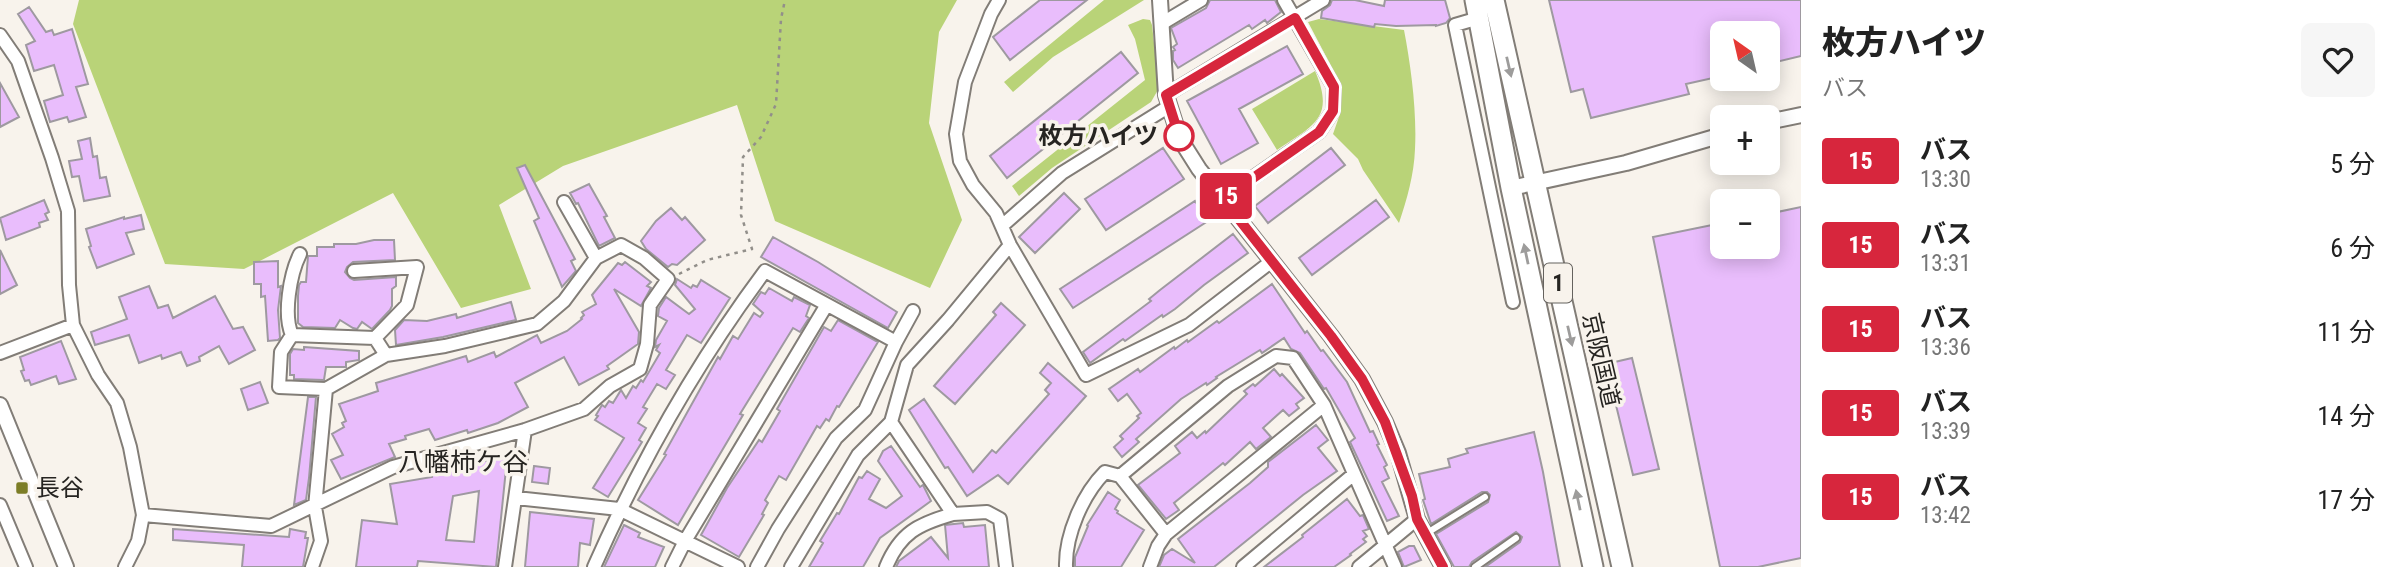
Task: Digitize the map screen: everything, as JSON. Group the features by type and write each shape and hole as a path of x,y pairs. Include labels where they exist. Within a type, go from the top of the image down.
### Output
{"highway":[{"name":"京阪国道","path":"1494,0 1622,567"},
{"name":"京阪国道","path":"1477,9 1511,188 1593,567"}],"street":[{"path":"999,0 965,82 956,134 960,161 973,185 1003,225 1010,246 1086,375 1189,325 1272,261"},
{"path":"1160,0 1167,101 1180,139 1199,169 1331,336 1374,401 1398,453 1417,519 1443,567"},
{"path":"1161,24 1201,0"},
{"path":"1223,199 1319,132 1333,111 1334,87 1284,0"},
{"path":"1003,225 1062,173 1323,0"},
{"path":"1477,9 1455,25 1513,302"},
{"path":"0,34 5,51 18,61 23,73 68,211 68,285 73,325 98,374 117,403 130,447 143,515 138,541 125,567"},
{"path":"1780,119 1801,115"},
{"path":"1511,188 1626,163 1710,138"},
{"path":"564,202 596,258"},
{"path":"143,515 271,526 393,467 525,430 584,409 610,386 640,369 648,344 650,305 668,279 644,258 621,245 596,258 564,301 537,324 445,346 386,355 326,390 279,387 281,352 292,335"},
{"path":"792,567 858,455 891,422 907,365 1010,246"},
{"path":"292,335 287,324 292,269 300,254"},
{"path":"292,335 374,338 407,305 416,267 354,271"},
{"path":"594,567 620,509 658,437 726,323 765,271 896,342"},
{"path":"672,567 826,306"},
{"path":"758,567 778,529 835,438 864,410 914,311"},
{"path":"0,354 73,325"},
{"path":"374,338 386,355"},
{"path":"1120,476 1228,386 1276,356 1293,358 1324,405 1395,567"},
{"path":"312,567 321,541 314,507 326,390"},
{"path":"0,405 65,567"},
{"path":"1150,567 1166,534 1324,405"},
{"path":"891,422 953,514"},
{"path":"505,567 525,430"},
{"path":"1066,567 1074,524 1097,480 1105,472 1120,476 1166,534"},
{"path":"1243,567 1354,474"},
{"path":"516,498 620,509 738,567"},
{"path":"0,505 4,528 26,567"},
{"path":"886,567 892,552 904,535 929,521 953,514 987,512 1000,519 1006,567"},
{"path":"1359,567 1417,519"}],"lane":[{"path":"1424,534 1485,498"},
{"path":"1475,567 1516,538"}],"path":[{"path":"668,279 707,260 752,249 741,215 743,158 761,136 776,104 781,19 785,0"}],"green space":[{"path":"79,0 957,0 939,32 929,123 962,220 930,288 775,221 737,105 563,166 499,205 531,289 461,308 393,193 244,269 165,264 73,24"},
{"path":"1104,0 1144,0 1053,57 1013,92 1004,82"},
{"path":"1143,19 1150,20 1152,25 1159,88 1151,102 1052,168 1019,196 1012,186 1145,80 1135,39 1128,25"},
{"path":"1319,19 1404,30 1413,89 1415,135 1412,178 1399,223 1358,159 1333,134 1340,114 1341,85 1308,22"},
{"path":"1315,71 1323,100 1321,111 1310,127 1277,150 1252,109"}],"building":[{"path":"1040,0 1087,0 1010,60 993,37"},
{"path":"1210,0 1275,0 1281,12 1267,23 1265,20 1252,29 1249,25 1178,68 1173,60 1173,47 1177,44 1171,28 1206,8"},
{"path":"1332,0 1355,0 1384,6 1385,0 1445,0 1450,18 1446,23 1436,26 1375,24 1374,27 1321,18 1322,11"},
{"path":"1549,0 1801,0 1801,56 1780,61 1780,21 1710,21 1710,79 1686,84 1689,94 1591,118 1583,89 1571,92"},
{"path":"29,7 46,32 52,30 54,35 72,29 88,84 76,87 86,117 69,122 67,117 50,122 44,101 63,95 54,65 34,71 26,45 35,41 18,14"},
{"path":"1287,46 1303,74 1239,109 1258,143 1221,164 1187,101"},
{"path":"1121,52 1138,73 1007,178 990,156"},
{"path":"0,83 19,117 0,127"},
{"path":"90,138 93,157 97,156 100,178 106,177 110,196 84,201 79,176 72,177 69,161 82,159 78,141"},
{"path":"1163,148 1184,179 1106,230 1085,199"},
{"path":"1331,148 1345,165 1268,223 1255,206"},
{"path":"525,165 575,259 571,261 576,271 562,287 534,221 539,218 517,168"},
{"path":"589,184 607,216 604,217 615,238 599,246 578,203 576,204 570,193"},
{"path":"1064,193 1080,209 1035,253 1019,237"},
{"path":"44,200 49,212 45,214 48,220 39,223 40,227 6,240 0,218"},
{"path":"1376,200 1389,217 1312,275 1299,258"},
{"path":"1195,201 1208,221 1073,308 1060,289"},
{"path":"1801,207 1801,558 1758,567 1720,567 1653,237 1710,225 1710,259 1780,259 1780,211"},
{"path":"671,208 682,220 685,217 705,240 677,265 668,267 646,249 641,241 656,221"},
{"path":"141,215 144,229 126,233 134,254 97,268 86,229 124,217"},
{"path":"1233,234 1248,253 1175,309 1125,341 1123,339 1090,363 1083,352"},
{"path":"773,237 897,312 888,328 761,257"},
{"path":"394,240 395,260 353,262 345,272 354,280 396,277 390,310 372,329 362,322 357,329 353,328 340,320 335,328 303,327 298,323 299,285 306,282 308,256 317,256 317,247"},
{"path":"0,250 17,285 0,294"},
{"path":"278,261 278,287 281,286 278,310 280,338 268,341 265,296 261,297 261,284 254,284 254,262"},
{"path":"625,262 651,282 647,286 651,288 641,306 614,289 639,332 638,344 607,366 609,369 579,385 564,357 515,383 528,407 498,423 468,433 467,430 435,440 429,429 405,436 406,439 389,444 395,457 341,479 331,460 343,455 332,434 344,427 342,423 346,421 339,404 378,391 376,383 466,356 468,362 494,352 496,357 537,335 541,343 567,331 582,319 582,312 596,304 592,295 618,263 622,265"},
{"path":"677,279 691,288 693,285 697,287 701,280 730,298 701,343 687,335 666,370 675,375 666,389 657,384 643,407 647,409 638,423 646,428 639,440 642,442 608,497 593,488 624,438 595,420 598,416 596,415 602,405 605,407 609,401 613,403 621,390 626,398 633,386 636,388 641,380 643,382 660,353 656,350 659,345 655,347 656,340 667,321 658,316 659,308 666,297 689,314 695,309 675,285"},
{"path":"1272,284 1305,333 1307,331 1347,382 1370,432 1373,431 1379,444 1377,445 1387,465 1384,467 1389,478 1382,482 1399,516 1387,521 1350,442 1355,438 1326,388 1324,389 1300,353 1291,349 1284,338 1181,399 1136,439 1139,442 1122,457 1114,447 1123,439 1120,436 1141,413 1127,394 1118,401 1109,389 1138,369 1140,372 1174,347 1175,349 1187,340 1188,342 1217,321 1219,323"},
{"path":"149,286 158,308 168,305 173,318 215,296 233,329 243,327 255,350 229,364 219,346 199,357 200,361 187,366 181,352 162,359 161,355 139,363 129,335 95,345 91,332 127,319 119,297"},
{"path":"769,288 792,301 794,297 810,305 806,316 809,318 800,332 793,328 740,414 743,415 678,525 638,500 666,455 664,454 718,357 720,359 733,336 738,339 754,313 760,317 763,313 753,304 761,292 765,294"},
{"path":"511,302 516,320 396,345 395,330 404,320 427,321 456,314 457,318"},
{"path":"1001,303 1025,325 955,404 934,386 996,315 993,312"},
{"path":"838,320 878,342 829,421 826,419 820,428 817,426 786,480 779,476 765,500 768,503 762,514 764,515 739,557 701,535 727,488 759,440 762,442 780,411 777,409 824,327 831,331"},
{"path":"61,341 76,379 59,384 56,376 31,385 29,380 25,381 20,357"},
{"path":"304,347 359,351 359,360 346,362 346,367 326,367 324,380 294,379 294,375 290,375 290,354 293,349 304,350"},
{"path":"1632,358 1659,469 1633,475 1606,364"},
{"path":"1048,363 1086,396 1008,484 998,475 967,496 948,467 945,468 909,410 924,399 973,472 992,450 996,453 1049,394 1045,390 1051,383 1040,373"},
{"path":"1274,369 1304,398 1296,404 1299,408 1289,416 1283,410 1263,428 1271,437 1256,449 1250,442 1225,465 1223,463 1174,503 1179,510 1166,519 1138,485 1180,453 1175,446 1192,432 1197,438 1205,431 1206,433 1247,394 1244,391 1253,384 1255,386"},
{"path":"260,382 268,403 248,410 241,389"},
{"path":"308,397 316,397 309,478 306,500 294,505"},
{"path":"1316,425 1328,440 1318,448 1337,471 1214,567 1159,567 1164,555 1172,549 1195,563 1178,539 1250,483 1268,467 1268,462"},
{"path":"1534,432 1560,567 1485,567 1520,542 1522,537 1516,532 1472,562 1469,567 1454,567 1436,534 1488,502 1490,495 1482,492 1431,524 1423,500 1425,499 1419,474 1450,467 1448,459 1468,453 1466,449"},
{"path":"891,446 920,487 923,485 931,501 880,538 863,567 809,567 823,543 820,541 837,513 839,514 859,477 862,478 867,471 880,479 869,499 886,508 902,496 878,461 883,451"},
{"path":"495,455 511,456 510,470 506,469 496,567 418,561 417,567 356,567 362,520 397,524 390,484 432,477 431,471 494,458","holes":["479,491 474,542 446,540 453,496"]},
{"path":"534,466 550,468 548,484 532,482"},
{"path":"1108,492 1120,500 1115,509 1117,513 1144,530 1121,567 1075,567 1075,557 1087,525"},
{"path":"1347,499 1360,516 1363,515 1369,529 1363,531 1367,536 1363,539 1366,542 1351,555 1334,567 1264,567 1303,537 1302,535"},
{"path":"530,512 594,519 590,545 580,543 578,567 525,567"},
{"path":"963,523 964,527 985,525 989,567 896,567 899,561 931,537 948,558 945,525"},
{"path":"624,525 640,533 638,537 664,547 655,567 604,567"},
{"path":"173,529 289,537 290,529 306,532 305,538 308,538 303,567 242,567 244,545 173,540"},
{"path":"1414,546 1421,560 1404,567 1398,552"}],"bus line":[{"name":"15","path":"1180,139 1166,95 1295,18 1334,87 1333,111 1319,132 1223,199 1362,379 1398,453 1417,519 1443,567"}],"place":[{"name":"枚方ハイツ","path":"1179,136"},
{"name":"長谷","path":"22,488"}],"district":[{"name":"八幡柿ケ谷","path":"463,462"}]}
